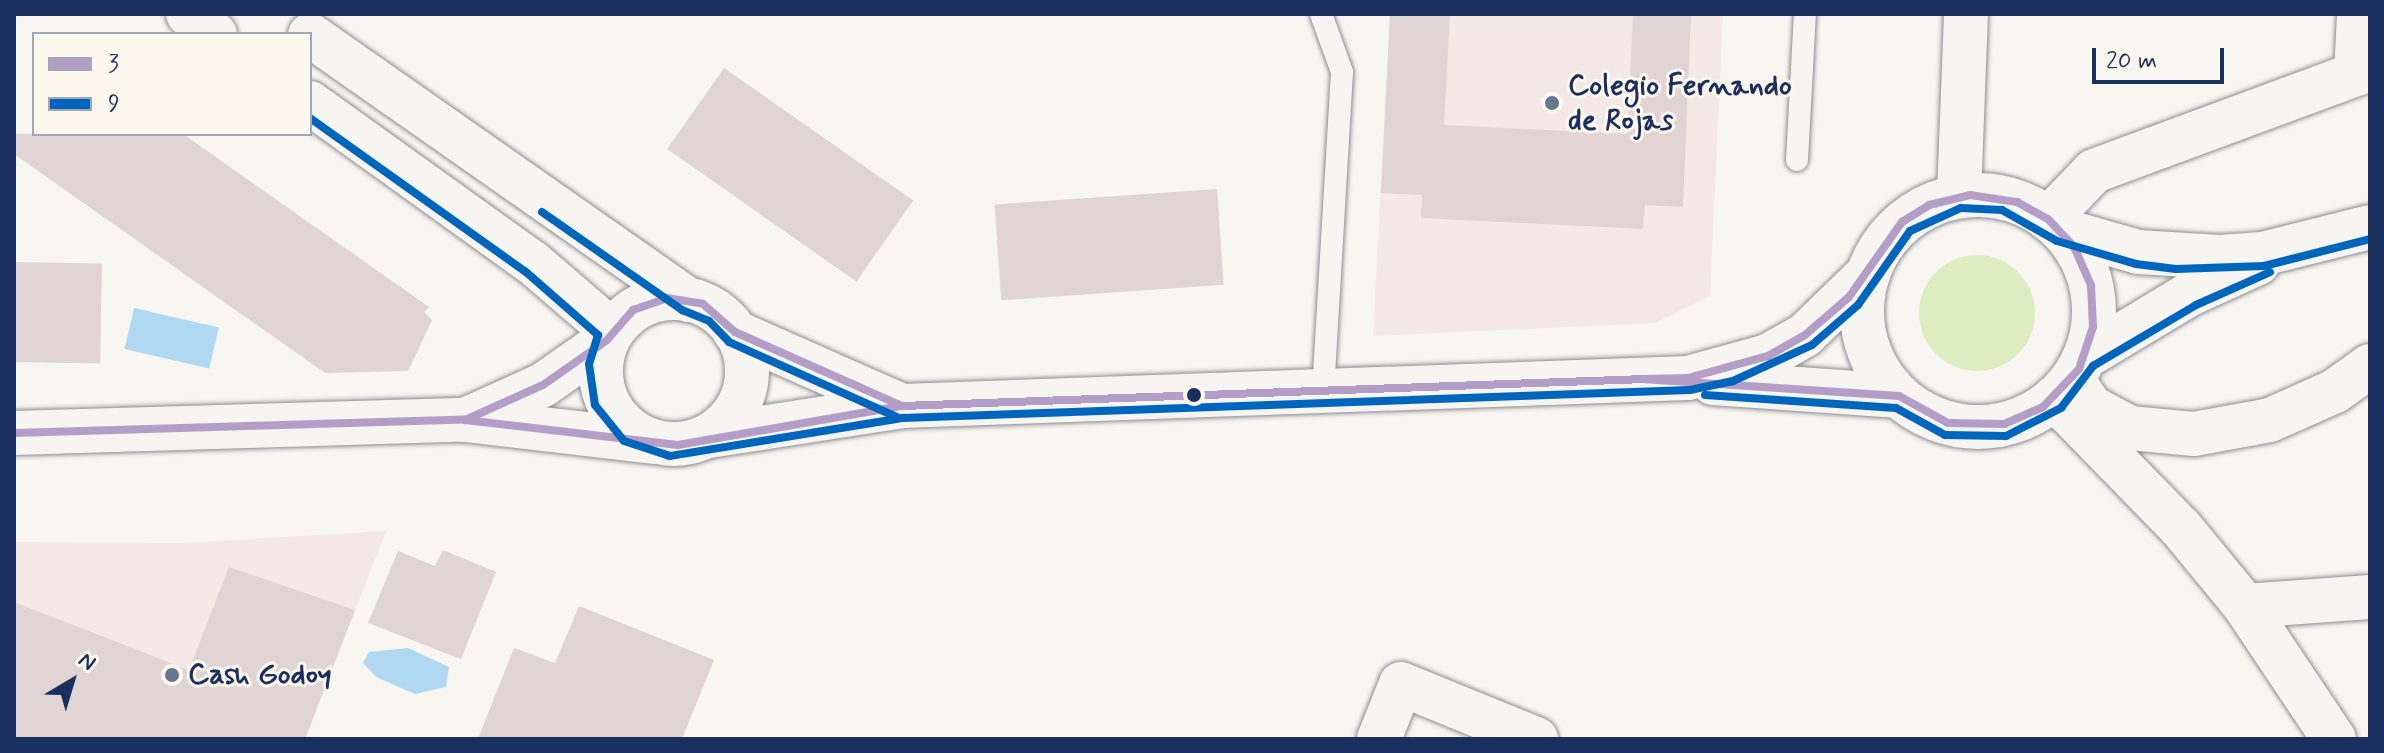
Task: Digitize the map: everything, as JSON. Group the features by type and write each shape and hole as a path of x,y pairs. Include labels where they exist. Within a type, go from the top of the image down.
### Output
{"main road":[{"path":"188,14 212,32"},
{"path":"281,14 307,32"},
{"path":"1959,196 1966,14"},
{"path":"2054,225 2094,171 2363,72 2359,14"},
{"path":"312,35 689,300 716,311 735,332 746,356 745,389 734,413 709,436"},
{"path":"312,104 533,263 610,336"},
{"path":"14,433 465,420 678,445 709,436 902,406 1688,378 1768,356 1828,317 1868,274 1902,222 1929,205 1959,196 2005,198 2054,225 2099,243 2177,257 2262,254 2304,246 2370,227"},
{"path":"2054,225 2091,285 2094,316 2070,378"},
{"path":"1868,274 1862,304 1864,335 1879,372 1899,396 1934,418 1976,427 2018,420 2070,378 2190,294 2304,246"},
{"path":"465,420 543,385 610,336 646,304 689,300"},
{"path":"735,332 902,406"},
{"path":"610,336 601,365 605,398 625,426 654,442"},
{"path":"2070,378 2091,407 2109,419 2173,435 2270,420 2335,391 2370,366"},
{"path":"2070,378 2181,528 2245,606 2334,739"},
{"path":"1646,379 1899,396"},
{"path":"2245,606 2370,597"},
{"path":"1379,739 1401,684 1536,739"}],"lane":[{"path":"1321,14 1342,72 1323,389"},
{"path":"1797,160 1805,14"}],"shaded area":[{"name":"Colegio Fernando de Rojas","path":"1390,14 1723,14 1710,296 1655,323 1373,336"},
{"name":"Cash Godoy","path":"386,531 305,739 14,739 14,542 183,543"}],"green space":[{"path":"1977,255 1999,260 2018,272 2030,291 2035,313 2030,335 2018,354 1999,366 1977,371 1955,366 1936,354 1924,335 1919,313 1924,291 1936,272 1955,260"}],"water":[{"path":"134,308 219,328 209,368 125,349"},
{"path":"408,648 449,667 446,687 415,694 376,677 363,663 369,652"}],"building":[{"path":"1390,14 1450,14 1444,125 1627,134 1633,14 1691,14 1683,207 1645,205 1643,229 1421,218 1422,195 1381,193"},
{"path":"724,68 913,200 856,282 667,149"},
{"path":"14,134 186,136 429,307 424,312 432,320 408,371 325,373 14,154"},
{"path":"1217,189 1224,285 1001,300 995,205"},
{"path":"14,262 102,264 100,364 14,362"},
{"path":"443,550 496,572 461,659 368,623 398,551 435,566"},
{"path":"229,567 355,610 305,739 14,739 14,602 189,670"},
{"path":"579,606 714,660 682,739 478,739 514,648 555,663"}],"transit line":[{"name":"9","path":"312,119 526,272 598,335 589,364 595,405 624,441 670,456 903,418 1690,390 1733,381 1812,345 1858,305 1910,231 1961,208 2002,210 2057,241 2136,264 2176,269 2264,266 2370,239"},
{"name":"3","path":"1970,195 2017,202 2048,219 2074,247 2091,285 2093,327 2079,369 2043,407 2004,424 1948,423 1899,396 1646,379 1688,378 1768,356 1805,335 1849,297 1902,222 1929,205 1970,195"},
{"name":"9","path":"542,212 682,310 709,321 729,342 897,417"},
{"name":"9","path":"1705,395 1896,408 1945,435 2006,436 2061,408 2093,366 2196,305 2270,272"},
{"name":"3","path":"465,420 543,385 607,340 633,310 667,298 703,304 735,332 902,406"},
{"name":"3","path":"14,433 465,420 678,445 902,406 1646,379"}],"place":[{"name":"Colegio Fernando de Rojas","path":"1552,103"},
{"name":"Cash Godoy","path":"172,675"}]}
